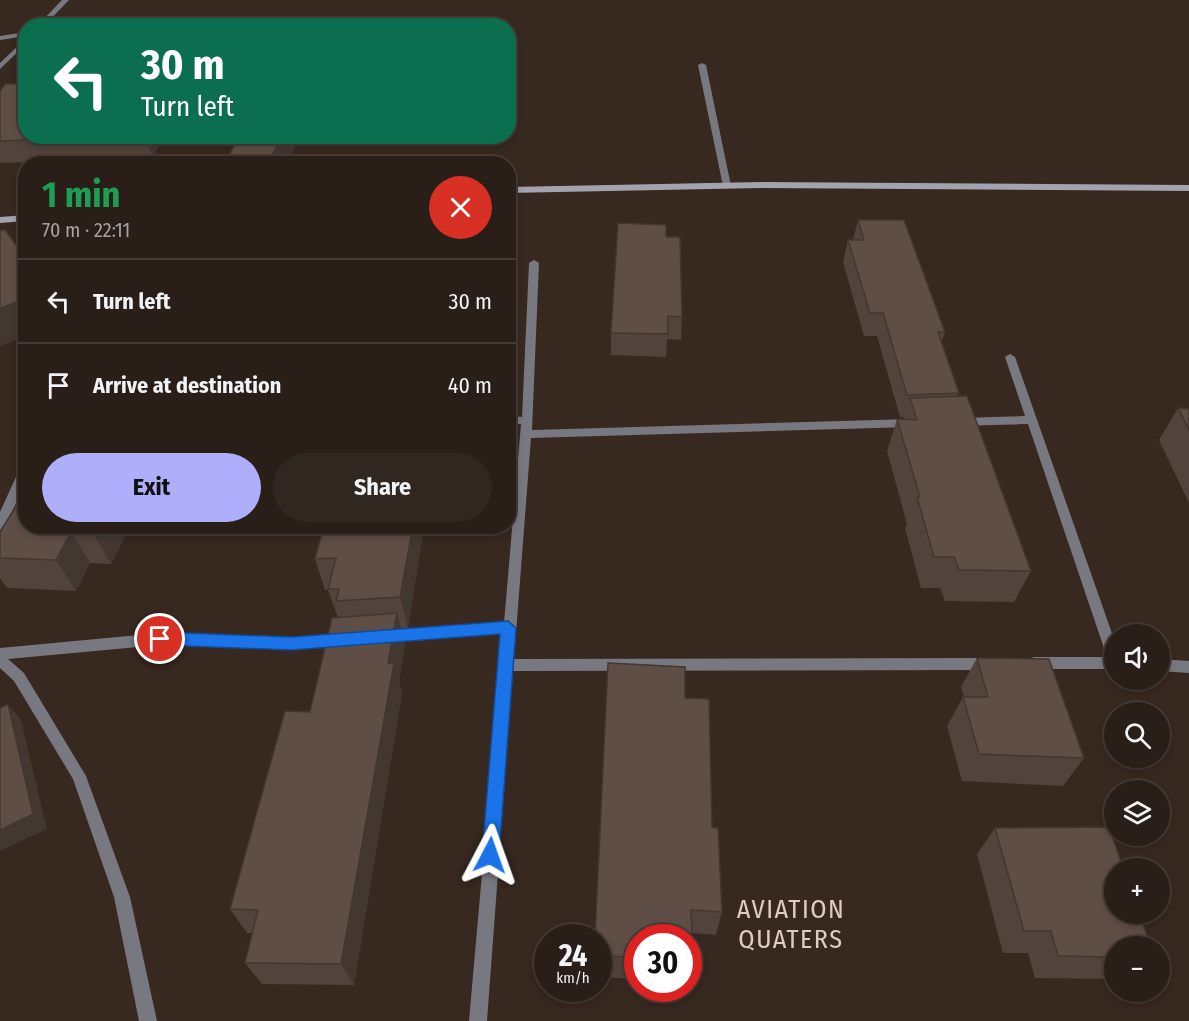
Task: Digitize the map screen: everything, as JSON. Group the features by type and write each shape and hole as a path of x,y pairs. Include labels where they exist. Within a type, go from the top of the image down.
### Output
{"main road":[{"path":"516,190 727,186 1189,188"},
{"path":"0,220 18,219"}],"street":[{"path":"48,18 66,0"},
{"path":"0,38 18,35"},
{"path":"0,67 18,48"},
{"path":"702,65 727,186"},
{"path":"478,1021 505,665 526,428 534,263"},
{"path":"1010,357 1104,628"},
{"path":"950,422 1032,420"},
{"path":"516,424 526,428 926,423"},
{"path":"0,525 18,486"},
{"path":"0,654 160,639 291,644 508,628"},
{"path":"0,660 19,677 79,776 122,897 148,1021"},
{"path":"505,665 1104,663"},
{"path":"1170,666 1189,667"}],"building":[{"path":"5,84 18,84 18,140 0,141 0,91"},
{"path":"235,144 278,144 272,156 229,156"},
{"path":"858,220 904,220 945,332 938,332 959,393 907,395 883,313 870,313 848,240 864,240"},
{"path":"618,223 666,225 666,237 680,237 682,317 668,316 668,334 611,333"},
{"path":"5,230 18,248 18,302 0,308 0,231"},
{"path":"967,396 1031,571 959,570 954,557 934,557 917,497 920,497 897,419 917,420 910,398"},
{"path":"1178,408 1189,409 1189,430"},
{"path":"18,503 18,534 70,534 56,560 0,558 0,532"},
{"path":"322,534 412,534 400,597 336,601 339,589 328,589 336,558 315,559"},
{"path":"397,613 388,663 394,663 341,964 245,963 258,910 230,909 285,711 310,712 332,618"},
{"path":"977,658 1049,659 1084,758 979,754 963,697 988,697"},
{"path":"608,663 685,667 685,698 709,699 712,827 718,828 722,912 691,910 692,924 624,924 624,957 612,956 612,924 596,924"},
{"path":"8,704 33,814 0,830 0,708"},
{"path":"1104,827 1104,846 1115,846 1120,858 1104,858 1104,924 1143,924 1147,936 1104,936 1104,957 1058,956 1051,931 1024,931 995,828"}],"district":[{"name":"AVIATION QUATERS","path":"791,924"}],"route":[{"path":"160,639 291,644 508,628 490,855"}]}
